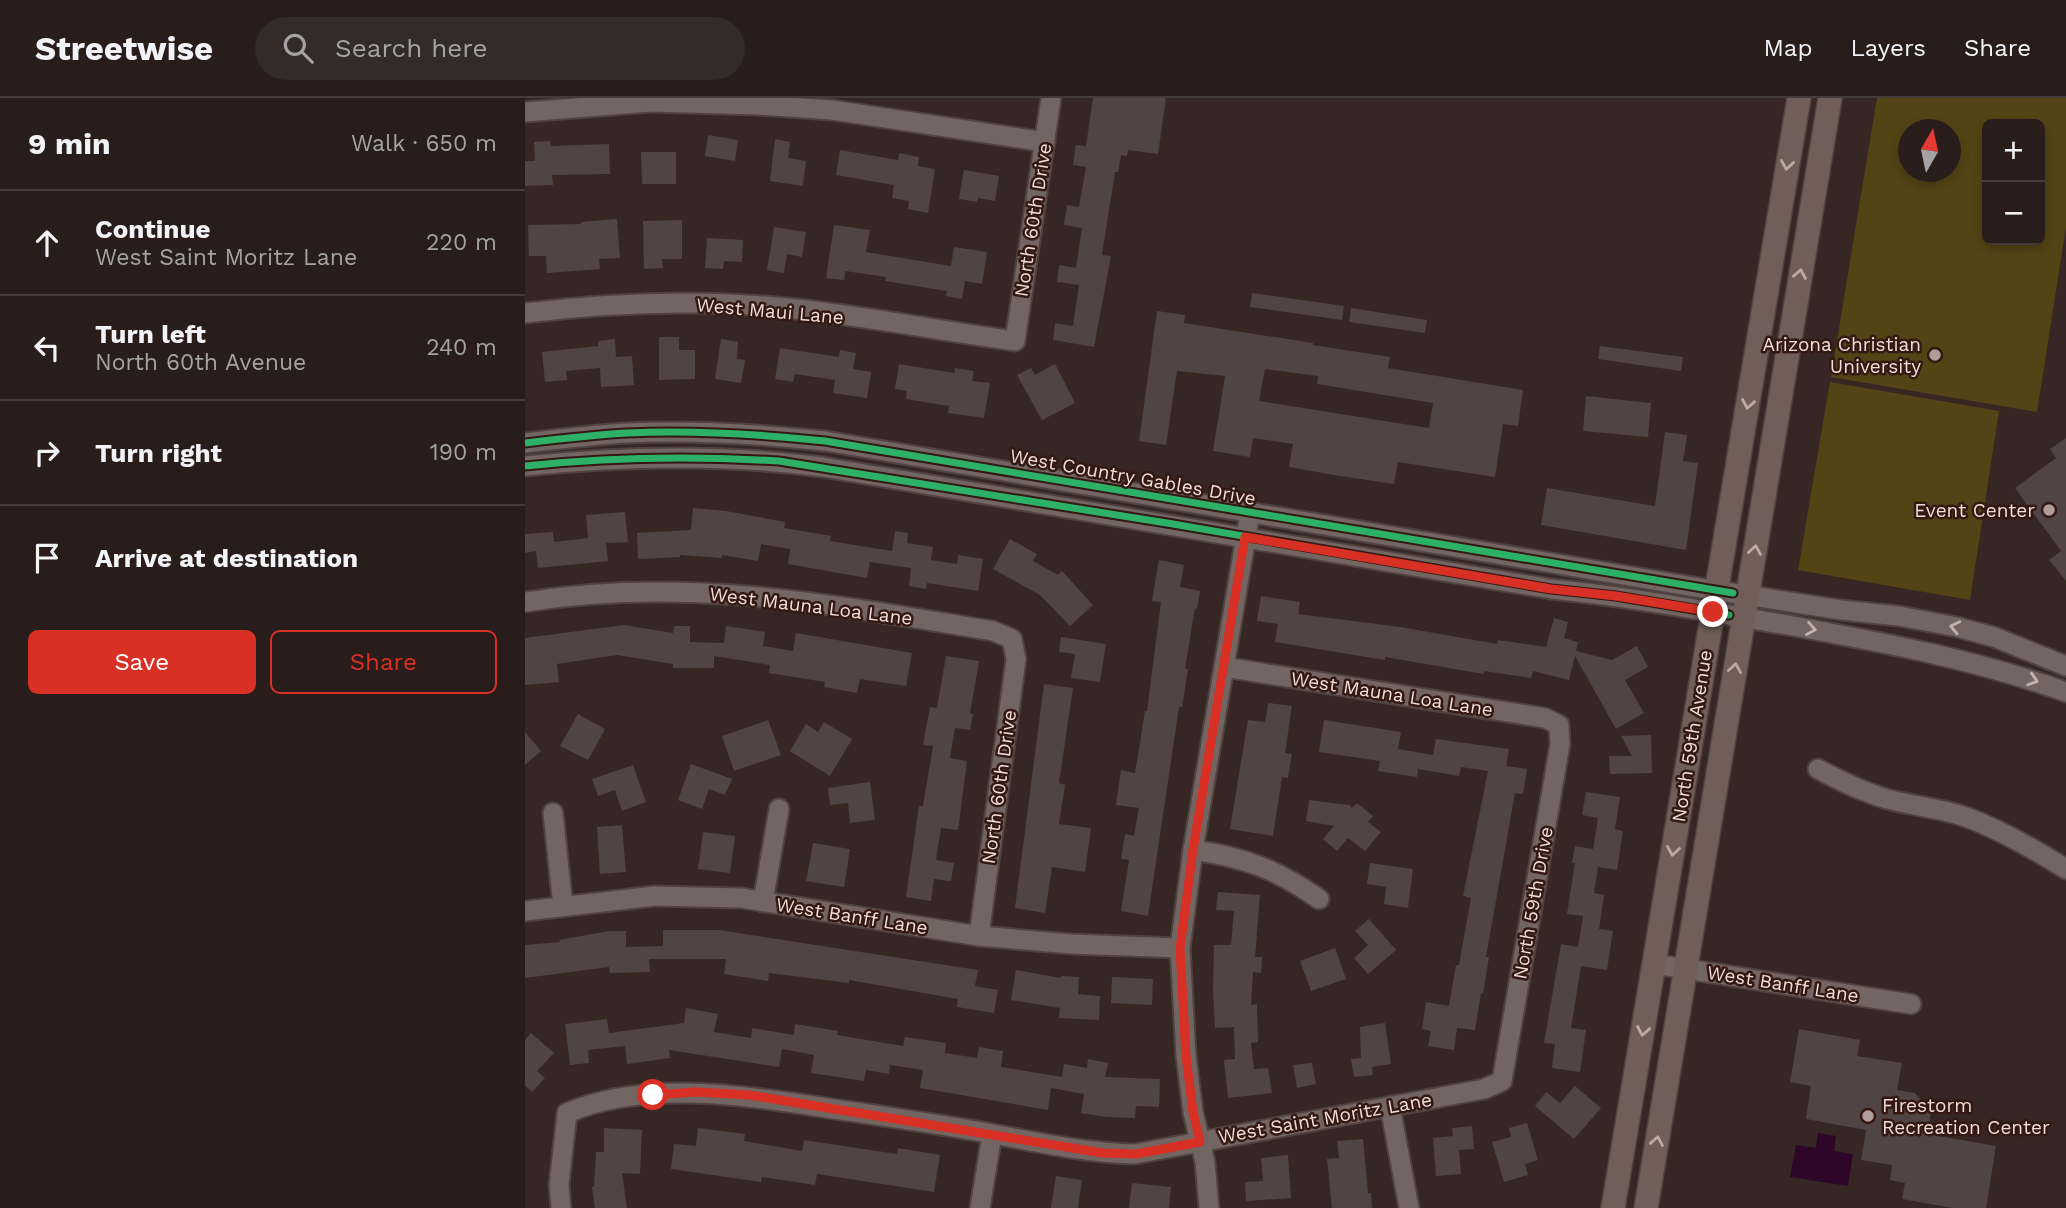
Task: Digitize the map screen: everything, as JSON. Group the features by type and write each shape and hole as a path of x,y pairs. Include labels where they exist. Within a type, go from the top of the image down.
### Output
{"main road":[{"name":"North 59th Avenue","path":"1613,1208 1799,98"},
{"name":"North 59th Avenue","path":"1646,1208 1830,98"}],"street":[{"name":"North 60th Drive","path":"1014,341 1051,98"},
{"path":"525,112 650,102 833,104 1045,142"},
{"name":"West Maui Lane","path":"525,313 617,304 740,305 798,309 1014,341"},
{"name":"West Country Gables Drive","path":"525,443 623,433 667,432 778,436 825,441 1249,513 1746,606 2005,671 2066,692"},
{"name":"West Country Gables Drive","path":"525,466 630,457 779,461 1551,589 1616,596 1715,601"},
{"path":"1209,1208 1205,1163 1193,1112 1186,1056 1180,948 1193,850 1249,513"},
{"name":"West Mauna Loa Lane","path":"525,603 559,597 617,593 697,592 757,595 993,631 1012,639"},
{"name":"West Country Gables Drive","path":"1746,606 1899,615 1994,637 2066,666"},
{"name":"North 60th Drive","path":"979,936 1016,659 1012,639"},
{"name":"West Mauna Loa Lane","path":"1224,667 1545,718 1559,725"},
{"name":"North 59th Drive","path":"1502,1082 1560,744 1559,725"},
{"path":"1818,769 1845,784 1888,799 1933,807 1966,817 2031,847 2066,869"},
{"path":"763,902 779,809"},
{"path":"553,813 563,906"},
{"path":"1193,850 1252,862 1275,872 1319,899"},
{"name":"West Banff Lane","path":"525,911 655,896 715,897 979,936 1071,944 1180,948"},
{"name":"West Banff Lane","path":"1654,964 1911,1004"},
{"name":"West Saint Moritz Lane","path":"561,1208 559,1185 567,1113 588,1104 653,1095 696,1092 749,1095 1103,1153 1136,1154 1484,1089 1502,1082"},
{"path":"1390,1106 1409,1208"},
{"path":"980,1208 992,1134"}],"shaded area":[{"path":"1877,98 2066,98 2066,227 2037,412 1831,377"},
{"path":"1830,382 1999,411 1970,600 1798,570"},
{"path":"1818,1133 1836,1136 1834,1151 1853,1154 1848,1186 1790,1177 1796,1145 1816,1148"}],"building":[{"path":"1093,98 1166,98 1158,154 1128,150 1127,156 1121,155 1118,172 1115,172 1102,255 1111,256 1094,347 1053,340 1055,323 1073,326 1079,285 1057,282 1059,265 1076,268 1082,228 1064,225 1067,205 1079,207 1086,167 1073,165 1076,145 1086,146"},
{"path":"708,135 738,140 735,161 705,156"},
{"path":"775,139 790,142 788,158 806,161 803,186 770,181"},
{"path":"550,141 551,146 609,144 610,174 552,175 553,185 525,186 525,161 535,161 534,142"},
{"path":"840,150 898,160 899,153 919,157 918,166 935,169 928,213 908,209 909,201 892,198 894,185 836,175"},
{"path":"641,152 676,152 676,184 642,184"},
{"path":"964,170 999,176 995,201 959,199"},
{"path":"617,219 620,258 599,259 600,269 547,273 546,256 529,256 528,225 581,224"},
{"path":"682,220 682,259 662,259 663,268 644,269 643,221"},
{"path":"834,225 870,230 866,252 951,266 954,247 987,252 982,284 965,281 962,299 946,296 947,291 885,281 886,277 845,271 844,280 826,278"},
{"path":"774,227 806,232 802,257 787,254 784,273 767,270"},
{"path":"707,238 743,240 742,262 724,261 723,269 705,268"},
{"path":"1252,293 1344,306 1342,320 1250,307"},
{"path":"1351,308 1427,320 1425,333 1349,322"},
{"path":"1157,311 1185,315 1184,323 1390,357 1388,368 1523,390 1518,426 1503,424 1495,477 1398,462 1394,484 1334,475 1289,467 1293,444 1253,438 1250,457 1213,451 1225,376 1177,371 1166,445 1139,441","holes":["1265,369 1318,376 1317,384 1433,403 1429,428 1259,401"]},
{"path":"659,337 679,337 679,350 695,350 695,379 659,380"},
{"path":"615,339 616,357 632,356 634,385 601,387 600,368 566,371 567,380 545,382 542,352 598,346 598,341"},
{"path":"721,339 738,342 737,359 745,360 741,383 715,379"},
{"path":"1600,346 1683,357 1681,371 1598,359"},
{"path":"780,348 839,357 840,350 856,353 853,369 871,372 867,398 833,393 835,380 795,374 793,382 775,379"},
{"path":"899,364 954,373 955,368 974,371 972,381 990,383 984,418 948,413 949,406 906,399 907,391 895,389"},
{"path":"1055,364 1075,403 1042,420 1017,375 1031,368 1035,375"},
{"path":"1586,396 1651,403 1648,437 1583,431"},
{"path":"1665,432 1687,435 1683,461 1698,463 1686,550 1541,525 1547,488 1655,506"},
{"name":"Event Center","path":"2066,438 2066,581 2049,560 2061,551 2015,488 2056,458 2050,449"},
{"path":"693,508 785,522 784,528 831,536 830,541 892,551 895,531 908,533 907,543 933,547 931,560 957,564 958,555 983,559 978,591 927,583 926,589 909,586 911,568 870,562 867,578 788,564 790,549 761,544 758,561 722,555 722,558 680,555 638,559 637,533 691,530"},
{"path":"625,512 628,542 606,543 608,561 538,568 536,551 525,553 525,534 553,532 554,542 588,538 586,515"},
{"path":"1010,539 1037,554 1033,561 1058,575 1062,571 1093,605 1070,626 1040,595 993,569"},
{"path":"1159,560 1184,565 1180,587 1200,591 1185,669 1188,669 1182,707 1179,707 1148,916 1121,911 1129,860 1121,859 1125,834 1134,836 1139,808 1116,805 1121,770 1135,773 1147,711 1161,602 1152,601"},
{"path":"1261,596 1300,602 1298,614 1400,627 1497,644 1498,640 1546,647 1554,618 1568,622 1564,638 1578,642 1576,651 1612,660 1637,646 1648,667 1625,680 1644,713 1616,729 1575,656 1569,680 1533,671 1531,678 1484,671 1484,674 1275,642 1278,624 1257,621"},
{"path":"624,625 673,633 674,626 690,626 690,642 724,643 726,626 765,632 763,646 793,651 796,633 912,653 906,686 860,679 857,693 824,687 825,682 769,673 770,665 714,656 714,668 673,668 673,664 617,655 557,664 559,682 525,685 525,638"},
{"path":"1061,637 1106,644 1100,682 1071,678 1075,654 1059,652"},
{"path":"946,656 979,661 970,713 973,714 970,730 955,728 950,758 967,761 958,830 941,828 936,860 954,863 951,881 934,879 931,901 906,897 919,806 923,806 933,746 923,745 930,707 937,708"},
{"path":"1044,684 1073,688 1059,783 1065,785 1059,824 1091,828 1085,872 1052,867 1045,913 1015,908"},
{"path":"1268,703 1292,706 1285,753 1292,754 1288,778 1282,777 1273,836 1230,829 1248,720 1265,722"},
{"path":"578,714 605,729 588,760 560,746"},
{"path":"768,720 781,755 734,771 722,736"},
{"path":"1324,720 1401,732 1398,749 1433,755 1436,739 1509,749 1506,766 1527,769 1523,794 1515,793 1475,1030 1457,1028 1454,1050 1428,1046 1431,1031 1422,1029 1426,1002 1449,1006 1471,898 1463,896 1488,771 1461,767 1459,776 1418,769 1417,777 1378,771 1380,761 1319,752"},
{"path":"824,722 852,739 830,776 790,751 806,724 818,732"},
{"path":"525,732 541,751 525,765"},
{"path":"1651,735 1652,773 1610,774 1609,756 1632,756 1621,736"},
{"path":"691,764 732,779 725,795 709,789 702,809 678,800"},
{"path":"633,765 646,802 622,811 615,790 598,796 592,779"},
{"path":"870,782 875,820 850,823 848,803 830,805 828,788"},
{"path":"1586,792 1620,797 1615,829 1623,831 1617,870 1598,867 1594,893 1604,895 1599,929 1613,931 1607,970 1581,966 1571,1028 1586,1030 1580,1072 1552,1068 1555,1044 1544,1043 1561,944 1578,947 1583,916 1567,914 1575,863 1572,863 1575,846 1593,849 1598,818 1582,815"},
{"path":"1309,800 1349,805 1352,808 1357,803 1373,816 1368,822 1381,832 1365,851 1348,838 1337,851 1323,839 1334,826 1306,821"},
{"path":"622,825 626,872 600,874 597,827"},
{"path":"703,832 735,836 730,873 698,869"},
{"path":"813,843 850,849 844,887 806,881"},
{"path":"1370,863 1413,869 1408,908 1384,904 1386,887 1367,884"},
{"path":"1218,892 1260,895 1255,957 1262,957 1261,973 1253,972 1251,1005 1257,1004 1258,1042 1251,1043 1254,1069 1268,1068 1272,1093 1228,1098 1224,1060 1235,1059 1234,1027 1215,1028 1214,945 1231,945 1234,911 1216,910"},
{"path":"1369,919 1396,950 1368,974 1354,958 1368,945 1355,931"},
{"path":"663,930 719,930 978,970 975,986 998,990 994,1013 957,1007 958,999 849,980 849,983 769,973 768,981 724,974 726,959 649,959 650,972 610,973 609,967 525,978 525,945 560,942 559,940 609,931 626,931 626,947 663,946"},
{"path":"1335,948 1346,979 1311,991 1300,961"},
{"path":"1016,970 1061,978 1079,977 1078,994 1100,996 1099,1020 1059,1018 1060,1008 1011,1000"},
{"path":"1112,977 1153,979 1152,1005 1111,1003"},
{"path":"686,1008 718,1014 714,1032 751,1038 752,1028 794,1035 795,1024 838,1031 837,1035 903,1046 905,1037 946,1043 945,1053 977,1058 979,1047 1003,1051 1001,1067 1062,1077 1064,1064 1087,1068 1088,1059 1108,1063 1105,1077 1160,1079 1159,1107 1136,1106 1135,1118 1081,1113 1084,1094 1051,1088 1048,1110 920,1088 923,1070 890,1065 889,1074 866,1070 864,1081 811,1073 814,1055 782,1049 779,1067 669,1050 670,1058 627,1064 625,1046 588,1050 589,1063 570,1065 565,1024 607,1019 609,1033 684,1023"},
{"path":"1385,1023 1391,1064 1372,1067 1373,1075 1354,1077 1351,1059 1361,1058 1360,1027"},
{"name":"Firestorm Recreation Center","path":"1799,1029 1860,1040 1857,1056 1902,1063 1897,1090 1915,1093 1931,1113 1927,1134 1996,1146 1986,1208 1953,1208 1902,1199 1905,1183 1890,1180 1892,1165 1861,1160 1866,1130 1806,1119 1811,1086 1790,1082"},
{"path":"531,1033 554,1053 537,1071 545,1078 532,1092 525,1085 525,1040"},
{"path":"1312,1063 1316,1084 1297,1088 1293,1065"},
{"path":"1575,1086 1601,1108 1574,1139 1535,1106 1546,1092 1560,1103"},
{"path":"1527,1123 1538,1160 1525,1164 1528,1175 1504,1182 1492,1142 1511,1137 1509,1128"},
{"path":"1472,1126 1474,1149 1459,1150 1461,1174 1436,1176 1433,1138 1453,1136 1452,1128"},
{"path":"604,1128 642,1130 640,1174 622,1173 627,1208 595,1208 592,1187 596,1152 604,1152"},
{"path":"698,1128 745,1134 744,1141 802,1151 804,1140 897,1154 898,1148 940,1155 934,1192 817,1174 815,1185 762,1177 761,1182 671,1169 674,1144 696,1146"},
{"path":"1363,1139 1372,1208 1332,1208 1327,1159 1339,1158 1337,1141"},
{"path":"1288,1155 1291,1198 1246,1201 1245,1182 1263,1181 1261,1158"},
{"path":"1056,1176 1082,1180 1078,1208 1051,1208"},
{"path":"1132,1183 1171,1187 1169,1208 1129,1208"}],"cycle path":[{"path":"525,443 652,432 751,435 825,441 1733,593"},
{"path":"525,466 652,458 779,461 1173,524 1551,589 1616,596 1729,615"}],"place":[{"name":"Arizona Christian University","path":"1935,355"},
{"name":"Event Center","path":"2049,510"},
{"name":"Firestorm Recreation Center","path":"1868,1116"}],"route":[{"path":"653,1095 696,1092 749,1095 1103,1153 1136,1154 1200,1142 1186,1056 1180,975 1182,921 1245,537 1551,589 1616,596 1713,612"}]}
